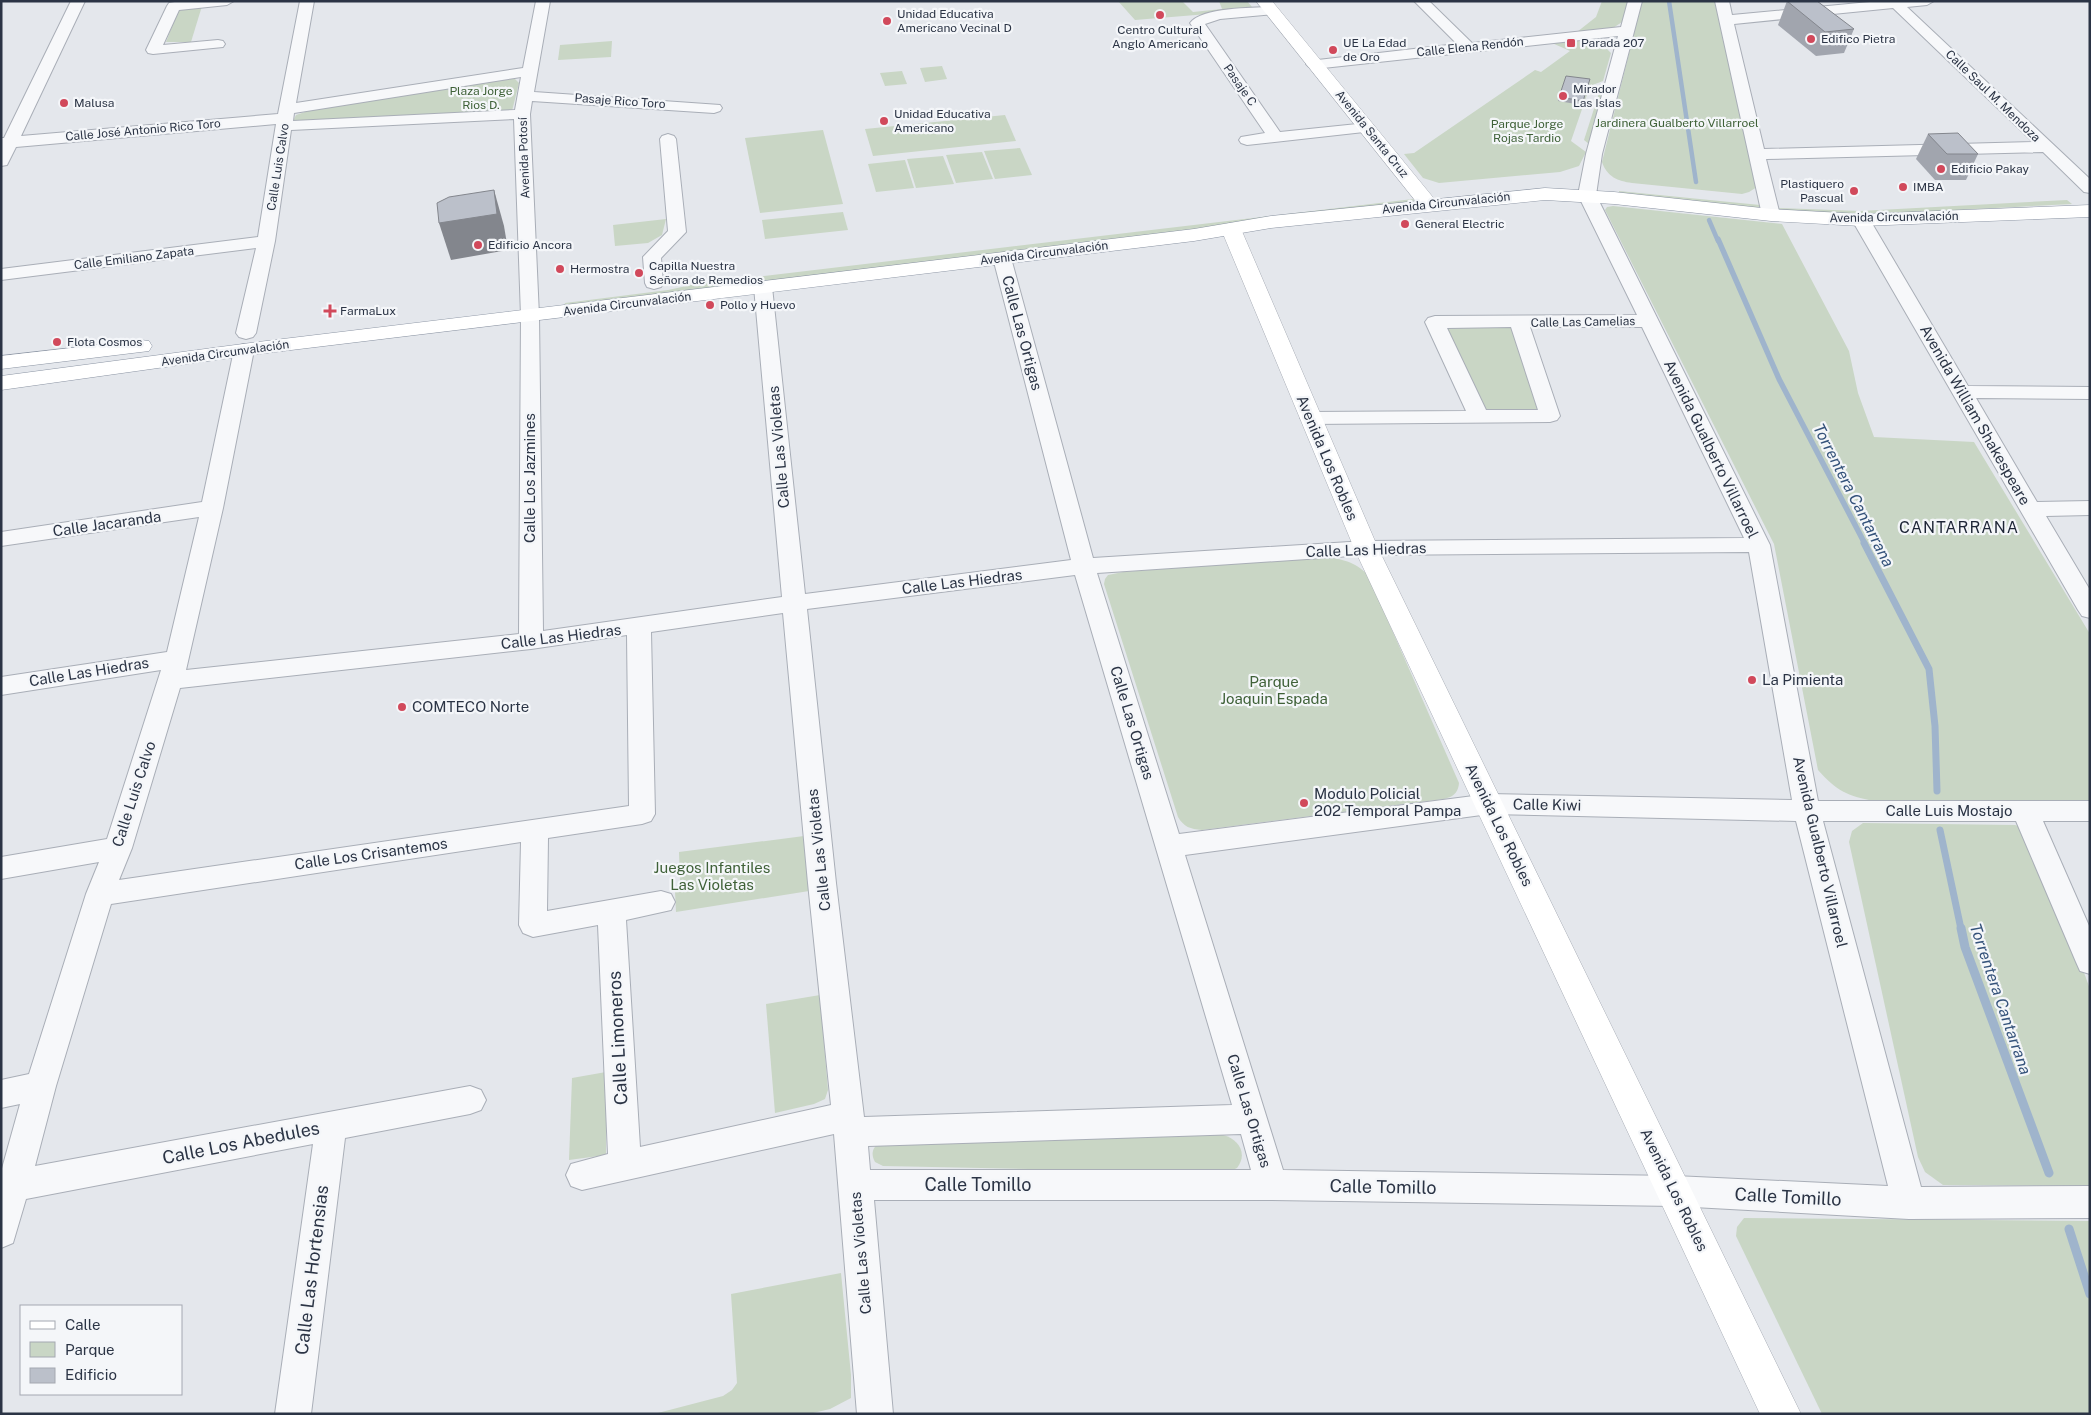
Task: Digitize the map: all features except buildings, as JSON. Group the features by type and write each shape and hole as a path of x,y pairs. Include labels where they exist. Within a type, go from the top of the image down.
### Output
{"main road":[{"name":"Avenida Santa Cruz","path":"1267,6 1423,198"},
{"name":"Avenida Circunvalación","path":"530,307 654,283 1257,209 1423,198 1545,194 1588,190 1769,208 1861,220 2090,211"},
{"name":"Avenida Circunvalación","path":"1769,208 2090,194"},
{"name":"Avenida Circunvalación","path":"1,363 245,341 530,307 763,287 1232,229 1423,198"},
{"name":"Avenida Los Robles","path":"1232,229 1366,548 1781,1414"},
{"name":"Avenida Circunvalación","path":"1,383 245,341"}],"street":[{"path":"1,161 6,143 78,1"},
{"path":"218,44 153,50 174,6 227,1"},
{"name":"Calle Luis Calvo","path":"1,1232 12,1186 41,1086 100,894 118,848 174,669 212,508 266,241 307,1"},
{"name":"Avenida Potosí","path":"530,307 522,114 544,1"},
{"path":"1421,1 1468,47"},
{"path":"1588,190 1594,154 1626,31 1636,1"},
{"path":"1722,1 1769,208"},
{"path":"1726,20 1918,2"},
{"name":"Calle Saul M. Mendoza","path":"1896,4 2090,188"},
{"name":"Pasaje C","path":"1267,6 1211,16 1200,19 1197,23 1276,137"},
{"name":"Calle Elena Rendón","path":"1314,64 1626,31"},
{"name":"Calle José Antonio Rico Toro","path":"6,143 286,118 531,71"},
{"name":"Pasaje Rico Toro","path":"526,96 714,108"},
{"path":"286,118 522,114"},
{"path":"1247,140 1367,128"},
{"path":"654,283 652,257 676,232 668,139"},
{"path":"1757,154 2047,147"},
{"name":"Avenida Gualberto Villarroel","path":"1588,190 1648,321 1759,545 1807,811 1909,1204"},
{"name":"Avenida William Shakespeare","path":"1861,220 2090,610"},
{"name":"Calle Emiliano Zapata","path":"1,275 266,241"},
{"name":"Calle Las Ortigas","path":"1002,258 1084,566 1272,1186"},
{"name":"Calle Las Violetas","path":"763,287 794,603 850,1124 875,1414"},
{"name":"Calle Los Jazmines","path":"530,307 530,641"},
{"name":"Calle Las Camelias","path":"1479,417 1435,322 1648,321"},
{"name":"Calle Las Camelias","path":"1310,418 1550,416 1519,323"},
{"path":"1963,392 2090,393"},
{"name":"Calle Jacaranda","path":"1,539 212,508"},
{"path":"2029,509 2090,508"},
{"name":"Calle Las Hiedras","path":"1,686 174,669 530,641 640,627 794,603 1084,566 1366,548 1759,545"},
{"name":"Calle Los Crisantemos","path":"100,894 642,814 640,627"},
{"name":"Calle Kiwi","path":"1169,846 1489,804 1807,811"},
{"name":"Calle Luis Mostajo","path":"1807,811 2090,811"},
{"path":"2025,811 2090,962"},
{"path":"535,830 533,925 661,902"},
{"path":"1,868 118,848"},
{"name":"Calle Limoneros","path":"611,911 625,1166"},
{"path":"1,1094 41,1086"},
{"name":"Calle Los Abedules","path":"12,1186 470,1100"},
{"path":"582,1176 625,1166 850,1124 1252,1119"},
{"name":"Calle Las Hortensias","path":"294,1414 331,1126"},
{"name":"Calle Tomillo","path":"856,1186 1272,1186 1675,1191 1909,1204 2090,1202"}],"green space":[{"name":"Centro Cultural Anglo Americano","path":"1118,1 1182,1 1193,12 1222,9 1219,1 1247,1 1252,7 1250,10 1244,11 1135,20"},
{"path":"1602,1 1628,1 1622,22 1613,28 1577,32 1596,17"},
{"name":"Jardinera Gualberto Villarroel","path":"1642,1 1718,1 1719,3 1715,5 1718,14 1722,16 1757,187 1749,192 1742,194 1627,182 1610,175 1604,167 1602,162"},
{"path":"202,6 191,42 166,42 179,9"},
{"path":"612,41 611,57 558,60 560,45"},
{"name":"Parque Jorge Rojas Tardio","path":"1583,41 1604,46 1611,53 1603,81 1590,86 1571,141 1586,152 1579,166 1560,172 1439,183 1423,178 1404,154 1414,153 1535,70 1541,72 1570,51 1552,43"},
{"path":"942,66 947,79 925,82 920,68"},
{"path":"902,71 907,84 885,86 880,73"},
{"name":"Plaza Jorge Rios D.","path":"505,79 515,79 519,83 512,111 292,123 296,115 308,111"},
{"path":"1605,89 1589,144 1584,140 1600,90"},
{"path":"1005,115 1016,141 873,156 865,129"},
{"path":"823,130 843,204 760,213 745,138"},
{"path":"1020,148 1032,175 995,179 984,151"},
{"path":"982,152 993,179 956,183 946,155"},
{"path":"943,156 954,184 916,188 907,159"},
{"path":"905,160 914,188 876,192 868,164"},
{"path":"1619,191 1760,205 1761,210 1619,195"},
{"path":"1413,199 1415,202 564,306 565,303 668,290 696,284"},
{"path":"2067,200 2072,204 1860,215 1780,211 1779,208 1860,211"},
{"path":"1613,206 1782,224 1849,351 1858,393 1874,437 1974,442 2090,634 2090,801 1874,801 1849,795 1837,788 1818,770 1774,544 1605,210 1607,207"},
{"path":"843,212 848,230 765,239 762,220"},
{"path":"666,219 662,235 648,243 615,246 613,225"},
{"path":"1446,325 1510,326 1515,329 1544,412 1485,412 1443,328"},
{"name":"Parque Joaquin Espada","path":"1324,557 1348,562 1368,575 1459,783 1457,791 1448,798 1440,800 1202,830 1188,827 1178,817 1104,584 1105,579 1108,575 1123,572"},
{"path":"1863,823 2015,825 2028,829 2035,839 2090,989 2090,1186 1943,1185 1925,1172 1918,1157 1849,842 1852,831"},
{"name":"Juegos Infantiles Las Violetas","path":"804,836 809,891 676,912 675,891 680,882 679,852"},
{"path":"820,995 828,1090 825,1099 814,1104 775,1113 766,1004"},
{"path":"606,1072 606,1155 569,1160 572,1078"},
{"path":"1223,1135 1233,1140 1242,1152 1242,1158 1237,1168 1226,1173 883,1166 875,1162 873,1156 876,1145 882,1141"},
{"path":"1744,1218 2090,1221 2090,1414 1822,1414 1736,1236 1737,1227"},
{"path":"841,1273 851,1375 851,1398 830,1409 809,1414 654,1414 723,1396 732,1390 737,1383 731,1294"}],"waterway":[{"name":"Torrentera Cantarrana","path":"1669,1 1696,182"},
{"name":"Torrentera Cantarrana","path":"1709,220 1718,241"},
{"name":"Torrentera Cantarrana","path":"1718,239 1779,379 1865,544"},
{"name":"Torrentera Cantarrana","path":"1864,543 1929,669 1935,726 1937,791"},
{"name":"Torrentera Cantarrana","path":"1940,830 1961,929"},
{"name":"Torrentera Cantarrana","path":"1961,928 1965,947 2049,1173"},
{"name":"Torrentera Cantarrana","path":"2069,1229 2090,1294"}],"place":[{"name":"Centro Cultural Anglo Americano","path":"1160,15"},
{"name":"Unidad Educativa Americano Vecinal D","path":"887,21"},
{"name":"Edifico Pietra","path":"1811,39"},
{"name":"Parada 207","path":"1571,43"},
{"name":"UE La Edad de Oro","path":"1333,50"},
{"name":"Mirador Las Islas","path":"1563,96"},
{"name":"Malusa","path":"64,103"},
{"name":"Unidad Educativa Americano","path":"884,121"},
{"name":"Edificio Pakay","path":"1941,169"},
{"name":"IMBA","path":"1903,187"},
{"name":"Plastiquero Pascual","path":"1854,191"},
{"name":"General Electric","path":"1405,224"},
{"name":"Edificio Ancora","path":"478,245"},
{"name":"Hermostra","path":"560,269"},
{"name":"Capilla Nuestra Señora de Remedios","path":"639,273"},
{"name":"Pollo y Huevo","path":"710,305"},
{"name":"FarmaLux","path":"330,311"},
{"name":"Flota Cosmos","path":"57,342"},
{"name":"La Pimienta","path":"1752,680"},
{"name":"COMTECO Norte","path":"402,707"},
{"name":"Modulo Policial 202 Temporal Pampa","path":"1304,803"}],"district":[{"name":"CANTARRANA","path":"1959,527"}]}
